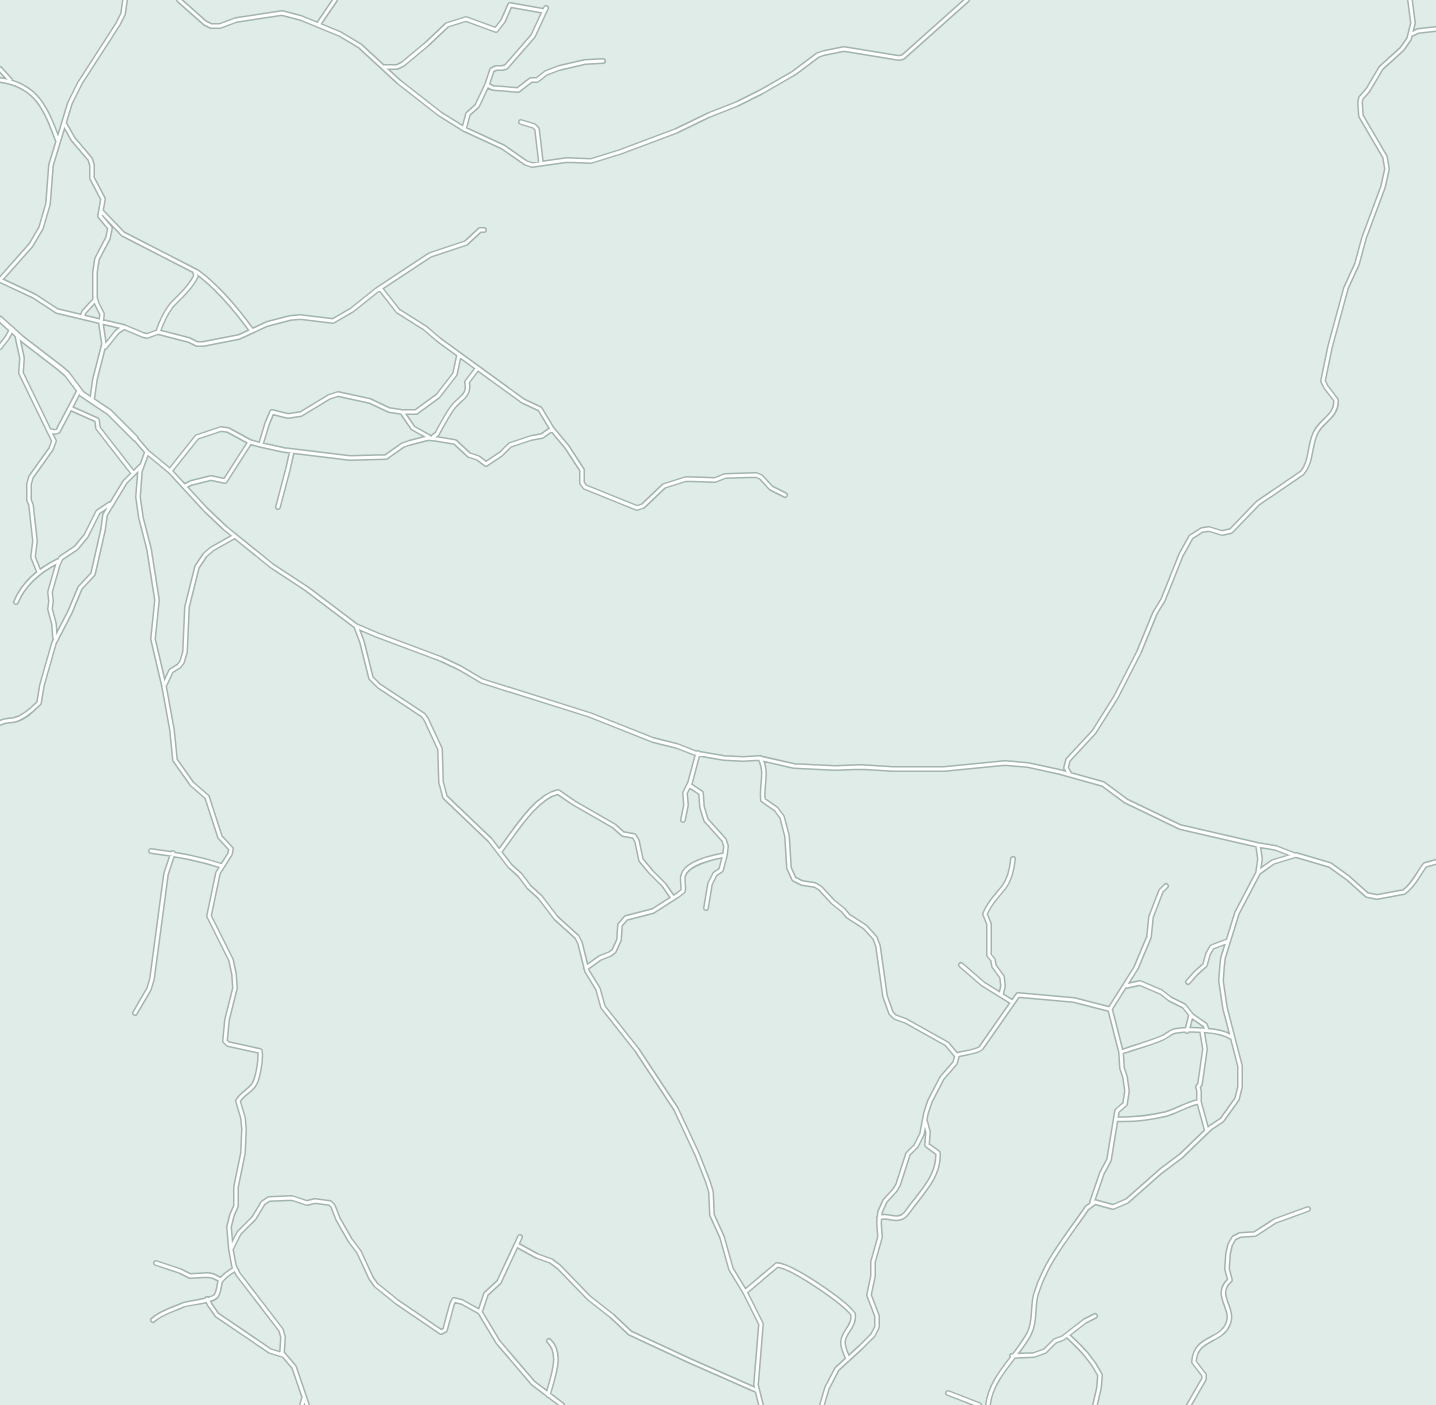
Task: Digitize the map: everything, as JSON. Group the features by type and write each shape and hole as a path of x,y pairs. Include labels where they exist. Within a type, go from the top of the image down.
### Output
{"street":[{"path":"125,0 123,14 75,93 64,123 51,165 50,193 44,221 31,245 0,280 34,296 57,312 102,321 147,336 158,332 202,345 234,338 267,324 297,317 333,321 430,255 466,243 480,230 484,230"},
{"path":"179,0 211,26 282,13 340,34 360,46 425,104 464,129 503,147 532,165 602,158 676,131 762,92 824,53 842,49 902,57 968,0"},
{"path":"318,25 335,0"},
{"path":"1070,775 1066,768 1068,760 1094,732 1116,697 1163,600 1188,541 1202,530 1222,533 1231,531 1260,501 1302,473 1307,466 1316,431 1336,407 1336,400 1324,384 1324,376 1346,288 1357,264 1387,169 1385,158 1362,116 1359,102 1381,68 1402,49 1411,34 1413,15 1410,0"},
{"path":"384,67 403,64 447,25 466,19 496,30 510,5 545,9 535,34 506,67 492,70 477,106 466,116 464,129"},
{"path":"1411,34 1436,29"},
{"path":"487,85 493,88 518,90 531,80 537,80 546,73 559,68 585,62 603,61"},
{"path":"0,69 11,81"},
{"path":"0,80 11,81 29,89 48,117 58,141"},
{"path":"520,122 537,128 541,163"},
{"path":"64,123 73,139 90,159 92,178 103,199 100,216 109,225 110,231 96,262 95,300 102,314 103,348 94,379 92,400"},
{"path":"100,211 123,234 194,270 214,285 252,331"},
{"path":"158,332 170,308 192,285 196,276 194,270"},
{"path":"380,288 398,311 425,328 477,369 523,401 540,409 582,470 583,486 636,508 643,506 664,486 686,479 716,480 725,476 756,475 771,488 785,495"},
{"path":"82,316 95,300"},
{"path":"0,319 67,374 79,391 109,412 147,452 185,486 213,517 272,566 356,626 441,658 486,683 590,715 652,740 698,753 733,759 759,758 804,766 893,770 944,769 1012,763 1053,770 1103,784 1126,801 1179,827 1276,848 1330,865 1367,895 1377,897 1408,890 1425,865 1436,862"},
{"path":"103,348 124,327"},
{"path":"0,347 12,329"},
{"path":"16,333 22,358 21,373 54,441 44,461 31,477 28,489 35,541 34,560 39,572"},
{"path":"261,445 272,412 288,416 301,414 335,394 370,401 389,410 416,412 438,396 455,374 459,354"},
{"path":"431,438 437,434 454,406 464,397 468,389 467,382 477,369"},
{"path":"50,431 58,431 79,391"},
{"path":"70,408 98,420 98,428 133,473"},
{"path":"402,412 413,428 431,438"},
{"path":"170,471 192,441 201,435 219,430 226,430 261,445 345,458 386,457 405,444 431,438 455,442 469,455 486,464 510,445 542,436 552,429"},
{"path":"185,486 211,478 225,481 250,442"},
{"path":"278,507 292,451"},
{"path":"147,452 141,466 138,489 139,508 149,549 157,600 153,639 164,686 175,760 192,784 207,797 220,837 231,849 217,876 209,916 231,960 234,974 235,988 227,1020 225,1041 228,1044 261,1053 254,1085 241,1095 238,1101 243,1118 243,1153 236,1187 236,1206 230,1222 231,1250 235,1269 281,1330 283,1355 294,1367 307,1405"},
{"path":"0,723 4,720 20,718 39,703 50,652 55,640 80,588 93,576 104,516 125,482 141,466"},
{"path":"16,602 27,584 39,572 76,548 86,536 98,512 112,503"},
{"path":"164,686 168,674 179,666 185,652 187,607 197,567 212,549 235,536"},
{"path":"55,640 50,592 59,560"},
{"path":"356,626 371,678 426,719 440,749 441,782 445,796 490,840 556,918 577,937 586,968 598,989 603,1007 637,1050 676,1109 698,1154 708,1182 712,1215 722,1237 728,1260 760,1321 762,1328 756,1390 761,1405"},
{"path":"683,820 686,790 698,753"},
{"path":"759,758 764,770 763,800 776,809 782,817 787,836 789,868 793,877 798,882 820,888 848,916 865,927 875,938 885,996 892,1015 946,1044 957,1055"},
{"path":"689,784 702,793 704,815 725,843 721,870 710,884 706,908"},
{"path":"500,851 537,805 558,792 614,826 623,834 634,836 641,860 673,898"},
{"path":"1092,1203 1113,1207 1126,1202 1224,1118 1238,1095 1240,1066 1225,1008 1221,981 1223,958 1237,913 1258,873 1260,859 1258,845"},
{"path":"151,851 204,860 222,866"},
{"path":"135,1013 152,979 166,874 173,854"},
{"path":"586,968 614,951 619,940 620,926 626,918 652,910 673,898 683,891 683,877 689,868 707,859 725,855"},
{"path":"1258,873 1273,862 1296,855"},
{"path":"1001,995 1002,977 989,955 989,924 985,915 994,898 1005,885 1013,860"},
{"path":"988,1405 992,1389 1031,1329 1034,1320 1035,1295 1050,1260 1092,1203 1107,1164 1117,1110 1126,1102 1127,1091 1121,1052 1110,1009 1136,968 1150,933 1150,919 1161,891 1166,886"},
{"path":"1188,982 1205,965 1210,949 1228,941"},
{"path":"962,965 979,981 1012,1002"},
{"path":"1124,987 1138,983 1146,985 1181,1004 1205,1025 1207,1030"},
{"path":"957,1055 981,1048 1018,995 1084,1001 1110,1009"},
{"path":"1187,1031 1191,1015"},
{"path":"1121,1052 1142,1046 1171,1032 1207,1030 1225,1032 1232,1038"},
{"path":"1202,1031 1205,1049 1198,1086 1199,1102 1207,1131"},
{"path":"822,1405 827,1388 837,1369 873,1335 878,1324 869,1295 873,1262 880,1237 879,1218 883,1204 898,1185 908,1154 920,1139 930,1101 942,1078 955,1063 957,1055"},
{"path":"1116,1119 1135,1120 1160,1115 1199,1102"},
{"path":"879,1218 903,1216 920,1197 934,1174 938,1153 927,1146 928,1132 924,1121"},
{"path":"231,1250 242,1228 254,1218 263,1203 269,1199 292,1198 307,1203 315,1201 330,1203 373,1281 398,1302 443,1332 454,1300 480,1312 504,1350 533,1383 562,1405"},
{"path":"1189,1405 1204,1378 1194,1362 1199,1347 1224,1331 1229,1322 1223,1288 1230,1280 1227,1262 1231,1243 1238,1236 1255,1234 1275,1221 1308,1209"},
{"path":"480,1312 486,1294 499,1282 520,1237"},
{"path":"517,1245 559,1267 591,1300 630,1333 756,1390"},
{"path":"156,1263 190,1276 208,1275 221,1280"},
{"path":"745,1292 777,1265 784,1266 809,1280 853,1314 853,1322 843,1342 848,1359"},
{"path":"153,1320 163,1312 214,1297 217,1295 221,1280 235,1269"},
{"path":"207,1299 217,1315 270,1352 283,1355"},
{"path":"1012,1356 1034,1355 1045,1351 1054,1342 1067,1336 1095,1316"},
{"path":"1067,1336 1088,1356 1100,1375 1095,1405"},
{"path":"548,1395 556,1358 554,1346 549,1341"},
{"path":"948,1393 979,1405"},
{"path":"302,1405 304,1396"}]}
